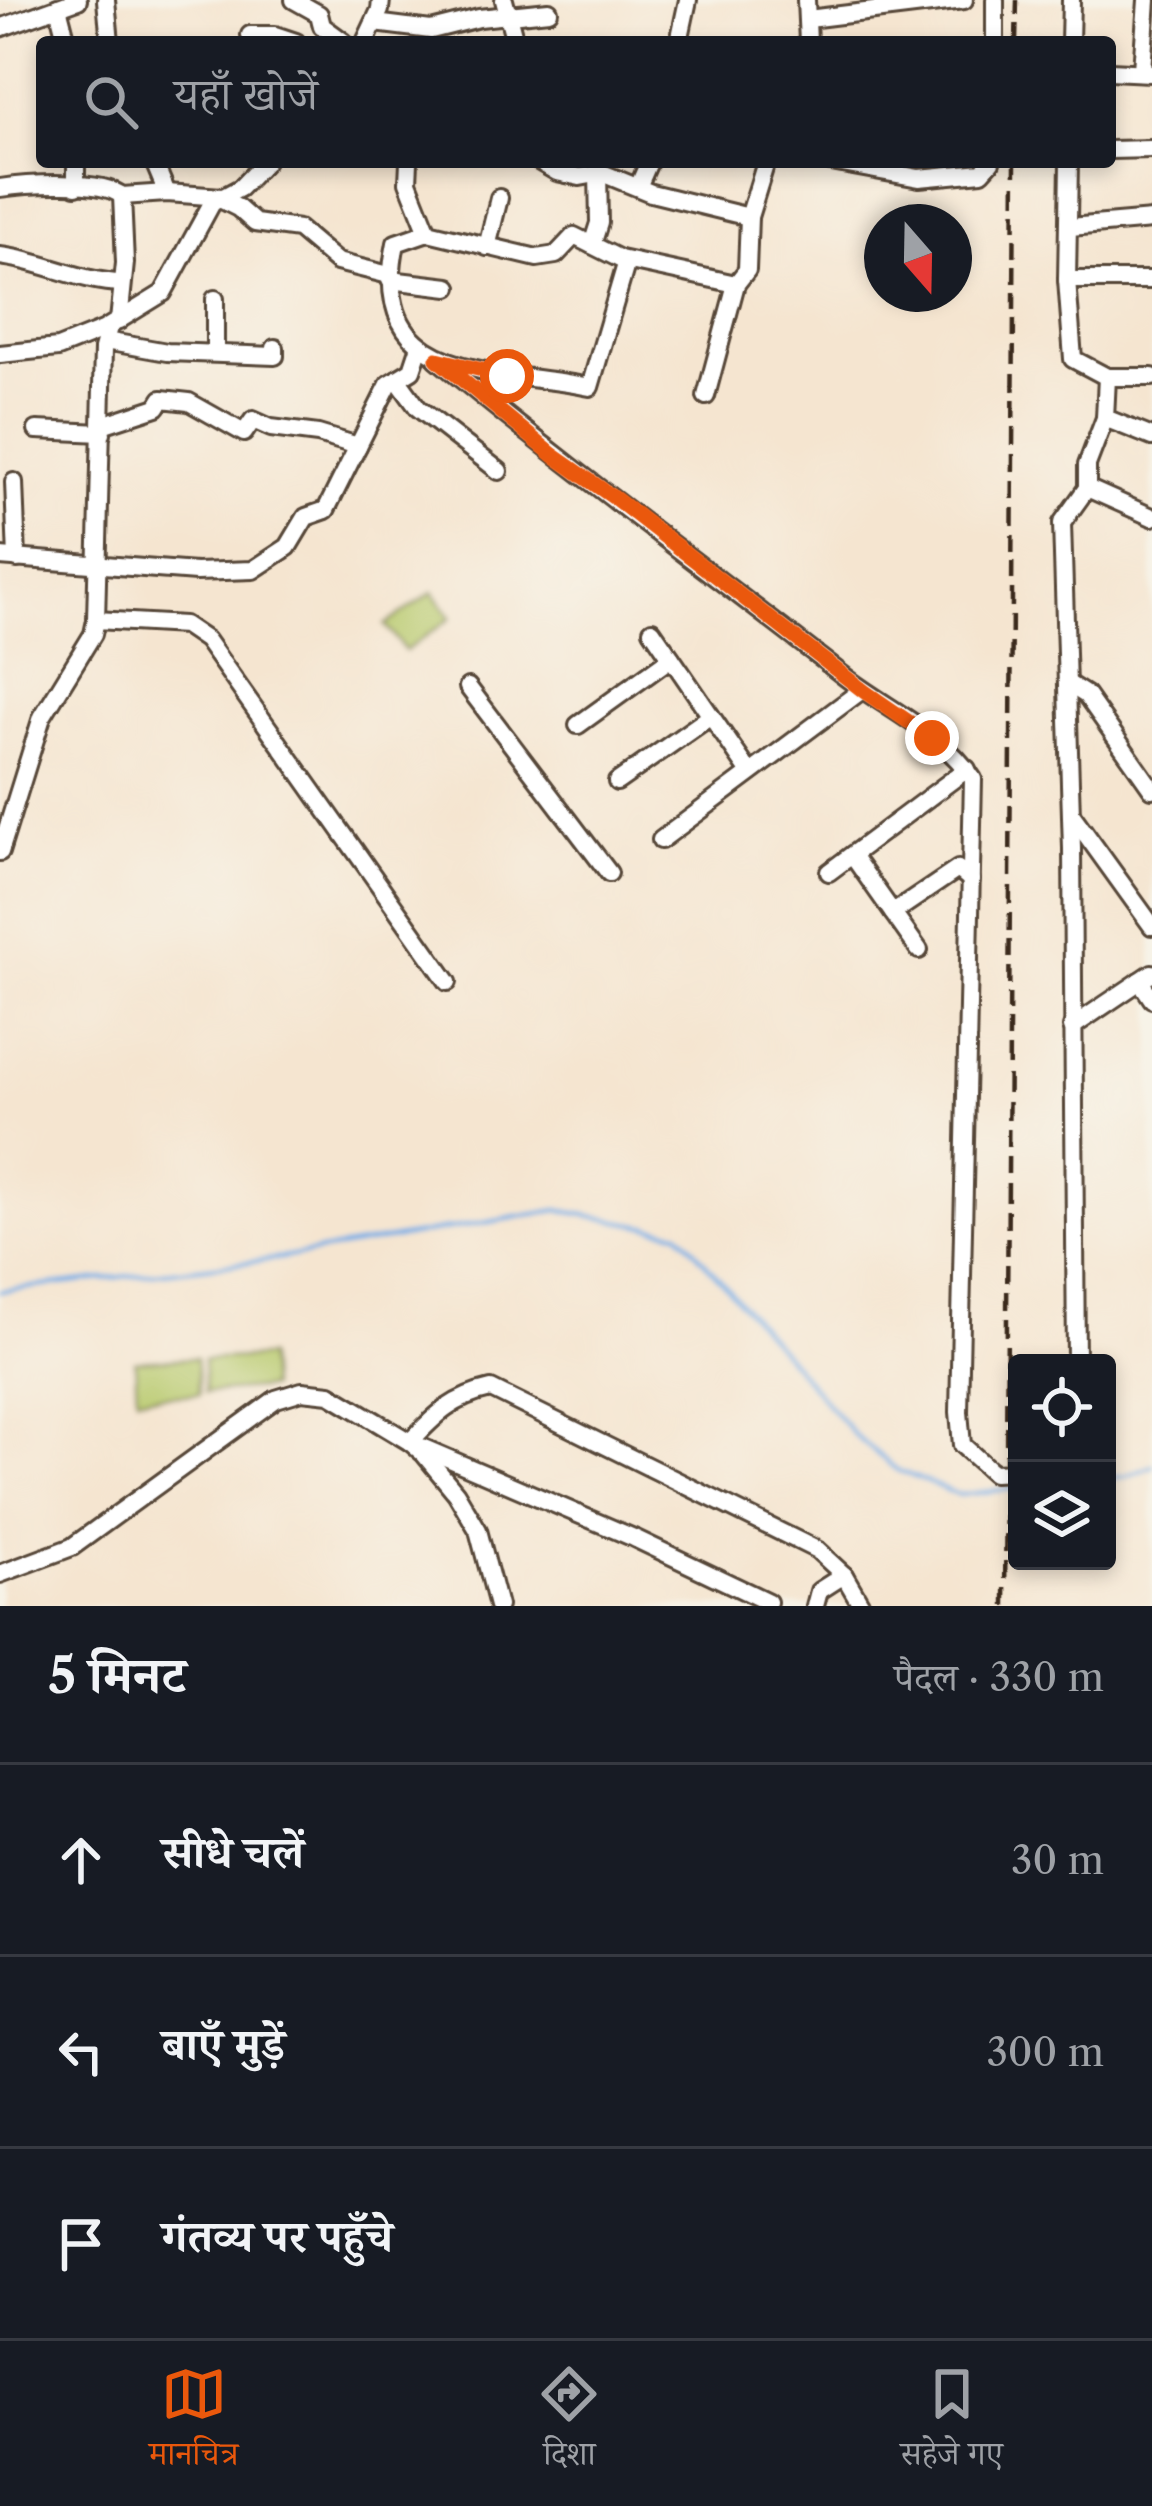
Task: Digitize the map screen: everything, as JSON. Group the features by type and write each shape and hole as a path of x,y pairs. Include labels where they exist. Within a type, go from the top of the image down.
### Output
{"street":[{"path":"0,28 77,0"},
{"path":"106,0 109,36"},
{"path":"294,0 319,14 322,26 336,36"},
{"path":"368,36 381,0"},
{"path":"680,36 688,0"},
{"path":"807,9 964,0"},
{"path":"995,0 995,36"},
{"path":"1070,36 1071,0"},
{"path":"1116,70 1147,72 1147,0"},
{"path":"48,7 64,36"},
{"path":"374,23 431,30 506,8 549,10"},
{"path":"1116,151 1152,149"},
{"path":"76,168 76,186"},
{"path":"156,168 166,193"},
{"path":"0,354 58,348 111,330 163,293 212,203 240,188 259,168"},
{"path":"409,168 408,182 428,232"},
{"path":"550,168 580,177 598,173 749,217"},
{"path":"638,188 646,168"},
{"path":"706,396 736,284 747,271 749,217 764,168"},
{"path":"864,168 919,178 950,168 982,172 986,168"},
{"path":"1069,168 1067,280 1073,359 1107,377 1152,377"},
{"path":"592,245 599,223 598,173"},
{"path":"0,188 76,186 114,189 122,196 166,193 221,198 255,224 298,229 337,262 390,278 448,287"},
{"path":"0,852 42,717 93,634 96,620 102,429 111,330 122,283 122,196"},
{"path":"487,247 499,198"},
{"path":"1070,226 1152,220"},
{"path":"736,284 627,261 574,236 556,255 537,258 428,232 396,243 390,278 396,311 420,346 553,455 932,738 973,778 959,1412 962,1445 993,1473 1008,1472"},
{"path":"0,256 65,268 91,282 122,283"},
{"path":"437,359 507,376 590,387 627,261"},
{"path":"1067,280 1152,280"},
{"path":"215,299 215,353"},
{"path":"111,330 167,352 275,356 275,348"},
{"path":"14,482 8,558 196,572 254,570 288,547 306,517 326,510 389,384 412,370 420,346"},
{"path":"1076,1354 1071,814 1062,523 1087,488 1088,465 1105,418 1107,377"},
{"path":"397,379 418,408 499,471"},
{"path":"37,430 102,429 157,407 162,399 189,402 244,433 253,420 358,446"},
{"path":"1105,418 1152,436"},
{"path":"1087,488 1152,517"},
{"path":"96,620 184,625 206,640 448,982"},
{"path":"652,630 751,773"},
{"path":"578,724 671,658"},
{"path":"1067,683 1086,695 1152,789"},
{"path":"468,687 609,873"},
{"path":"661,840 862,690"},
{"path":"617,782 711,716"},
{"path":"829,872 967,769"},
{"path":"1071,814 1152,926"},
{"path":"852,855 919,950"},
{"path":"892,913 958,869 971,880"},
{"path":"1072,1028 1146,977 1152,999"},
{"path":"410,1442 441,1409 464,1394 491,1389 817,1550 844,1575 862,1606"},
{"path":"0,1574 72,1547 289,1394 330,1394 410,1442 634,1538 768,1602 766,1606"},
{"path":"410,1442 472,1519 498,1606"},
{"path":"815,1606 819,1591 844,1575"},
{"path":"724,1606 738,1588"}],"green space":[{"path":"433,592 451,618 405,651 385,625"},
{"path":"267,1357 269,1388 205,1393 203,1360"},
{"path":"196,1358 199,1394 137,1397 135,1361"}],"waterway":[{"path":"0,1291 275,1259 558,1210 679,1232 855,1436 897,1470 959,1495 1008,1489"},
{"path":"1116,1477 1152,1466"}],"railway":[{"path":"1016,36 1017,0"},
{"path":"1005,1606 1015,168"}],"route":[{"path":"507,376 437,359 553,455 932,738"}]}
